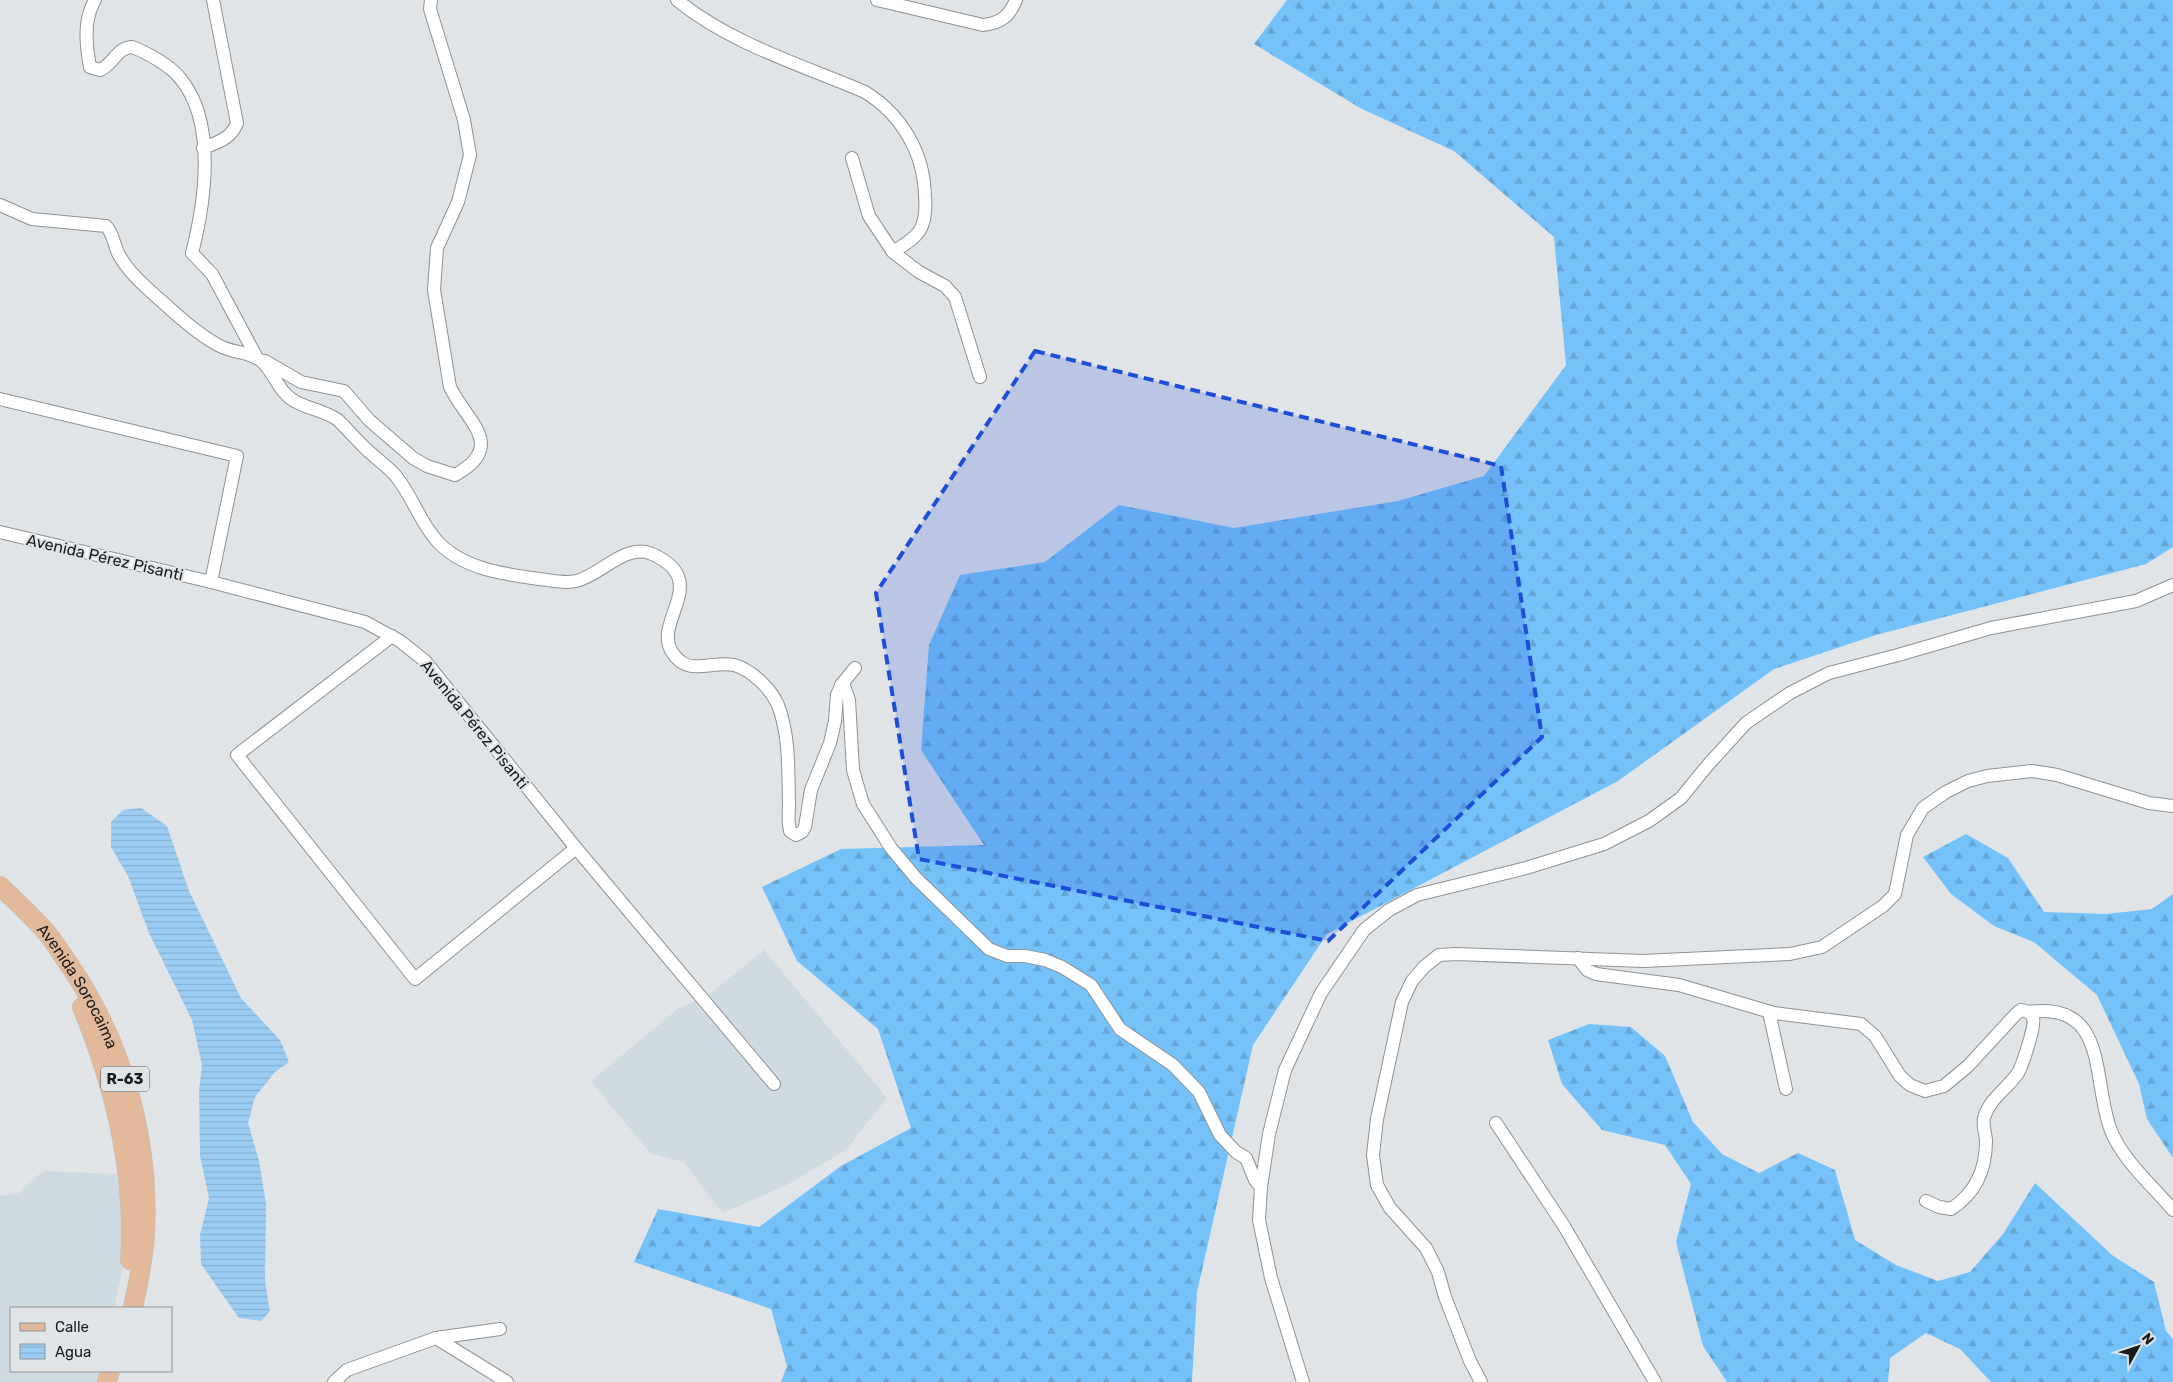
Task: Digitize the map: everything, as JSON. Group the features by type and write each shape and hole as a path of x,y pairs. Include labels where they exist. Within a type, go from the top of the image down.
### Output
{"main road":[{"name":"Avenida Sorocaima","path":"0,886 59,964 75,995 98,1050 116,1106 128,1174 133,1224 129,1282 123,1307"},
{"name":"Avenida Sorocaima","path":"0,900 18,909 48,933 85,990 118,1060 133,1103 141,1151 146,1210 145,1235 133,1307"}],"street":[{"path":"95,0 91,7 86,44 90,66 100,70 106,67 119,51 132,47 169,67 180,77 191,94 198,111 205,172 202,213 192,253 212,274 258,358 270,368 288,398 330,414 394,474 437,541 466,562 507,575 567,583 588,577 623,557 637,552 647,552 664,561 678,576 680,584 677,609 668,632 672,652 687,666 697,668 733,665 740,668 758,679 774,698 786,738 789,764 788,820 790,831 796,835 802,832 805,827 811,790 830,743 835,721 837,694 855,668"},
{"path":"203,148 227,138 237,123 213,0"},
{"path":"0,205 32,219 106,226 110,230 122,260 145,287 210,341 226,349 248,353 301,382 344,392 369,420 413,458 445,474 455,476 472,462 481,446 479,431 456,400 450,387 434,290 437,248 458,202 470,155 464,120 430,9 431,0"},
{"path":"678,0 694,14 733,36 865,92 879,102 904,129 919,156 926,210 920,230 912,239 893,252"},
{"path":"877,0 983,25 994,24 1005,18 1016,0"},
{"path":"852,158 869,216 893,252 920,272 945,286 955,297 980,378"},
{"path":"0,399 237,456 211,582"},
{"name":"Avenida Pérez Pisanti","path":"0,532 211,582 365,622 392,636 425,661 576,848 774,1084"},
{"path":"1303,1382 1270,1278 1259,1220 1261,1186 1269,1134 1285,1070 1321,994 1364,930 1389,910 1417,895 1526,868 1604,844 1649,822 1681,798 1746,723 1790,693 1829,673 1898,656 1991,628 2136,601 2173,585"},
{"path":"392,636 236,755 416,979 576,848"},
{"path":"843,683 849,700 853,770 863,804 891,848 916,878 989,949 1007,956 1025,956 1062,966 1090,986 1120,1029 1172,1065 1199,1092 1220,1135 1236,1152 1246,1158 1255,1180 1261,1186"},
{"path":"1481,1382 1470,1361 1445,1297 1438,1272 1426,1248 1390,1208 1377,1185 1373,1155 1377,1119 1402,1002 1412,981 1424,967 1439,955 1502,954 1643,960 1790,954 1822,947 1883,906 1895,894 1907,835 1923,808 1953,788 1968,781 1987,776 2032,771 2049,774 2149,803 2173,806"},
{"path":"1578,958 1586,970 1596,974 1679,985 1769,1012 1861,1024 1875,1036 1900,1076 1910,1085 1925,1091 1944,1086 1968,1066 2021,1010 2028,1012 2045,1010 2064,1012 2086,1032 2093,1047 2110,1129 2128,1158 2173,1210"},
{"path":"1769,1012 1786,1089"},
{"path":"1926,1201 1939,1207 1952,1209 1972,1192 1983,1170 1986,1140 1984,1120 1991,1103 2018,1072 2033,1027 2033,1018 2028,1012"},
{"path":"1496,1123 1559,1218 1655,1382"},
{"path":"334,1382 347,1370 436,1338 500,1329"},
{"path":"436,1338 507,1382"}],"highlighted area":[{"path":"1035,351 1501,466 1542,737 1328,941 919,859 876,593"}],"shaded area":[{"path":"764,950 887,1098 846,1150 785,1186 722,1213 684,1162 650,1153 591,1081 679,1008 710,994"},
{"path":"43,1171 117,1174 128,1244 114,1307 10,1307 10,1372 99,1372 97,1382 0,1382 0,1196 19,1193"}],"green space":[{"path":"1287,0 2173,0 2173,547 2146,564 1876,635 1774,669 1618,781 1327,934 1253,1045 1197,1292 1192,1382 781,1382 787,1366 771,1309 634,1262 658,1209 759,1227 841,1166 911,1128 878,1029 797,961 762,887 841,849 984,845 921,750 929,645 960,575 1045,562 1119,505 1234,528 1398,501 1484,476 1566,365 1554,237 1454,151 1362,109 1254,44"},
{"path":"1966,834 2008,858 2044,912 2106,914 2152,909 2173,894 2173,1158 2147,1119 2139,1084 2097,995 2034,942 1994,926 1951,894 1923,857"},
{"path":"1589,1024 1631,1027 1665,1056 1693,1122 1722,1154 1759,1173 1798,1153 1835,1170 1855,1240 1896,1265 1938,1281 1970,1272 2003,1234 2035,1183 2112,1255 2154,1282 2166,1331 2173,1339 2173,1382 1991,1382 1960,1349 1926,1333 1890,1358 1888,1382 1727,1382 1703,1346 1676,1242 1691,1184 1665,1145 1602,1130 1562,1084 1548,1040"}],"water":[{"path":"141,808 167,826 189,891 241,998 280,1040 289,1062 275,1072 255,1097 248,1123 259,1161 266,1204 265,1282 270,1311 261,1321 239,1318 201,1264 200,1235 209,1198 200,1156 199,1091 202,1065 192,1020 149,933 128,876 111,847 111,822 123,810"}]}
